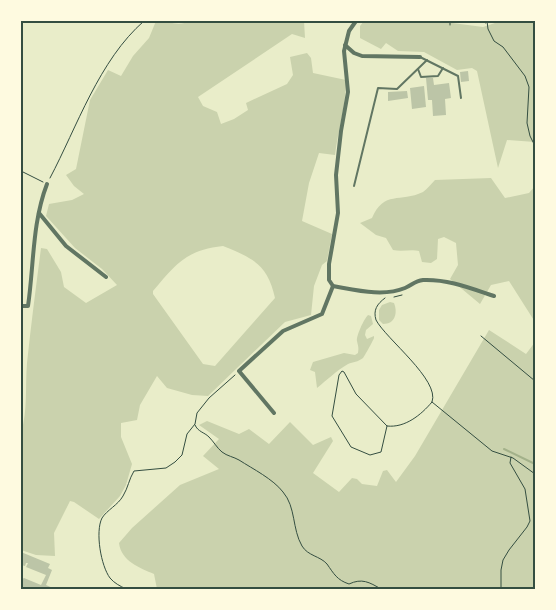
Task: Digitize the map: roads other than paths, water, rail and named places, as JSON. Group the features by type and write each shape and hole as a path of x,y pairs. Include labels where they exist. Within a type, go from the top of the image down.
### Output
{"street":[{"path":"356,21 349,31 345,46 344,63 348,92 336,175 338,213 329,264 329,280 333,286 374,292 406,288 414,282 421,280 454,282 494,296"},
{"path":"345,46 362,56 420,57"},
{"path":"21,306 28,306 34,237 40,204 47,184"},
{"path":"39,213 66,246 106,277"},
{"path":"274,413 239,371 283,331 322,314 333,286"}],"lane":[{"path":"420,57 458,76 461,98"},
{"path":"354,186 378,88 397,89 427,60"},
{"path":"418,69 421,78 438,76 443,68"}],"waterway":[{"path":"504,449 535,464"}]}
